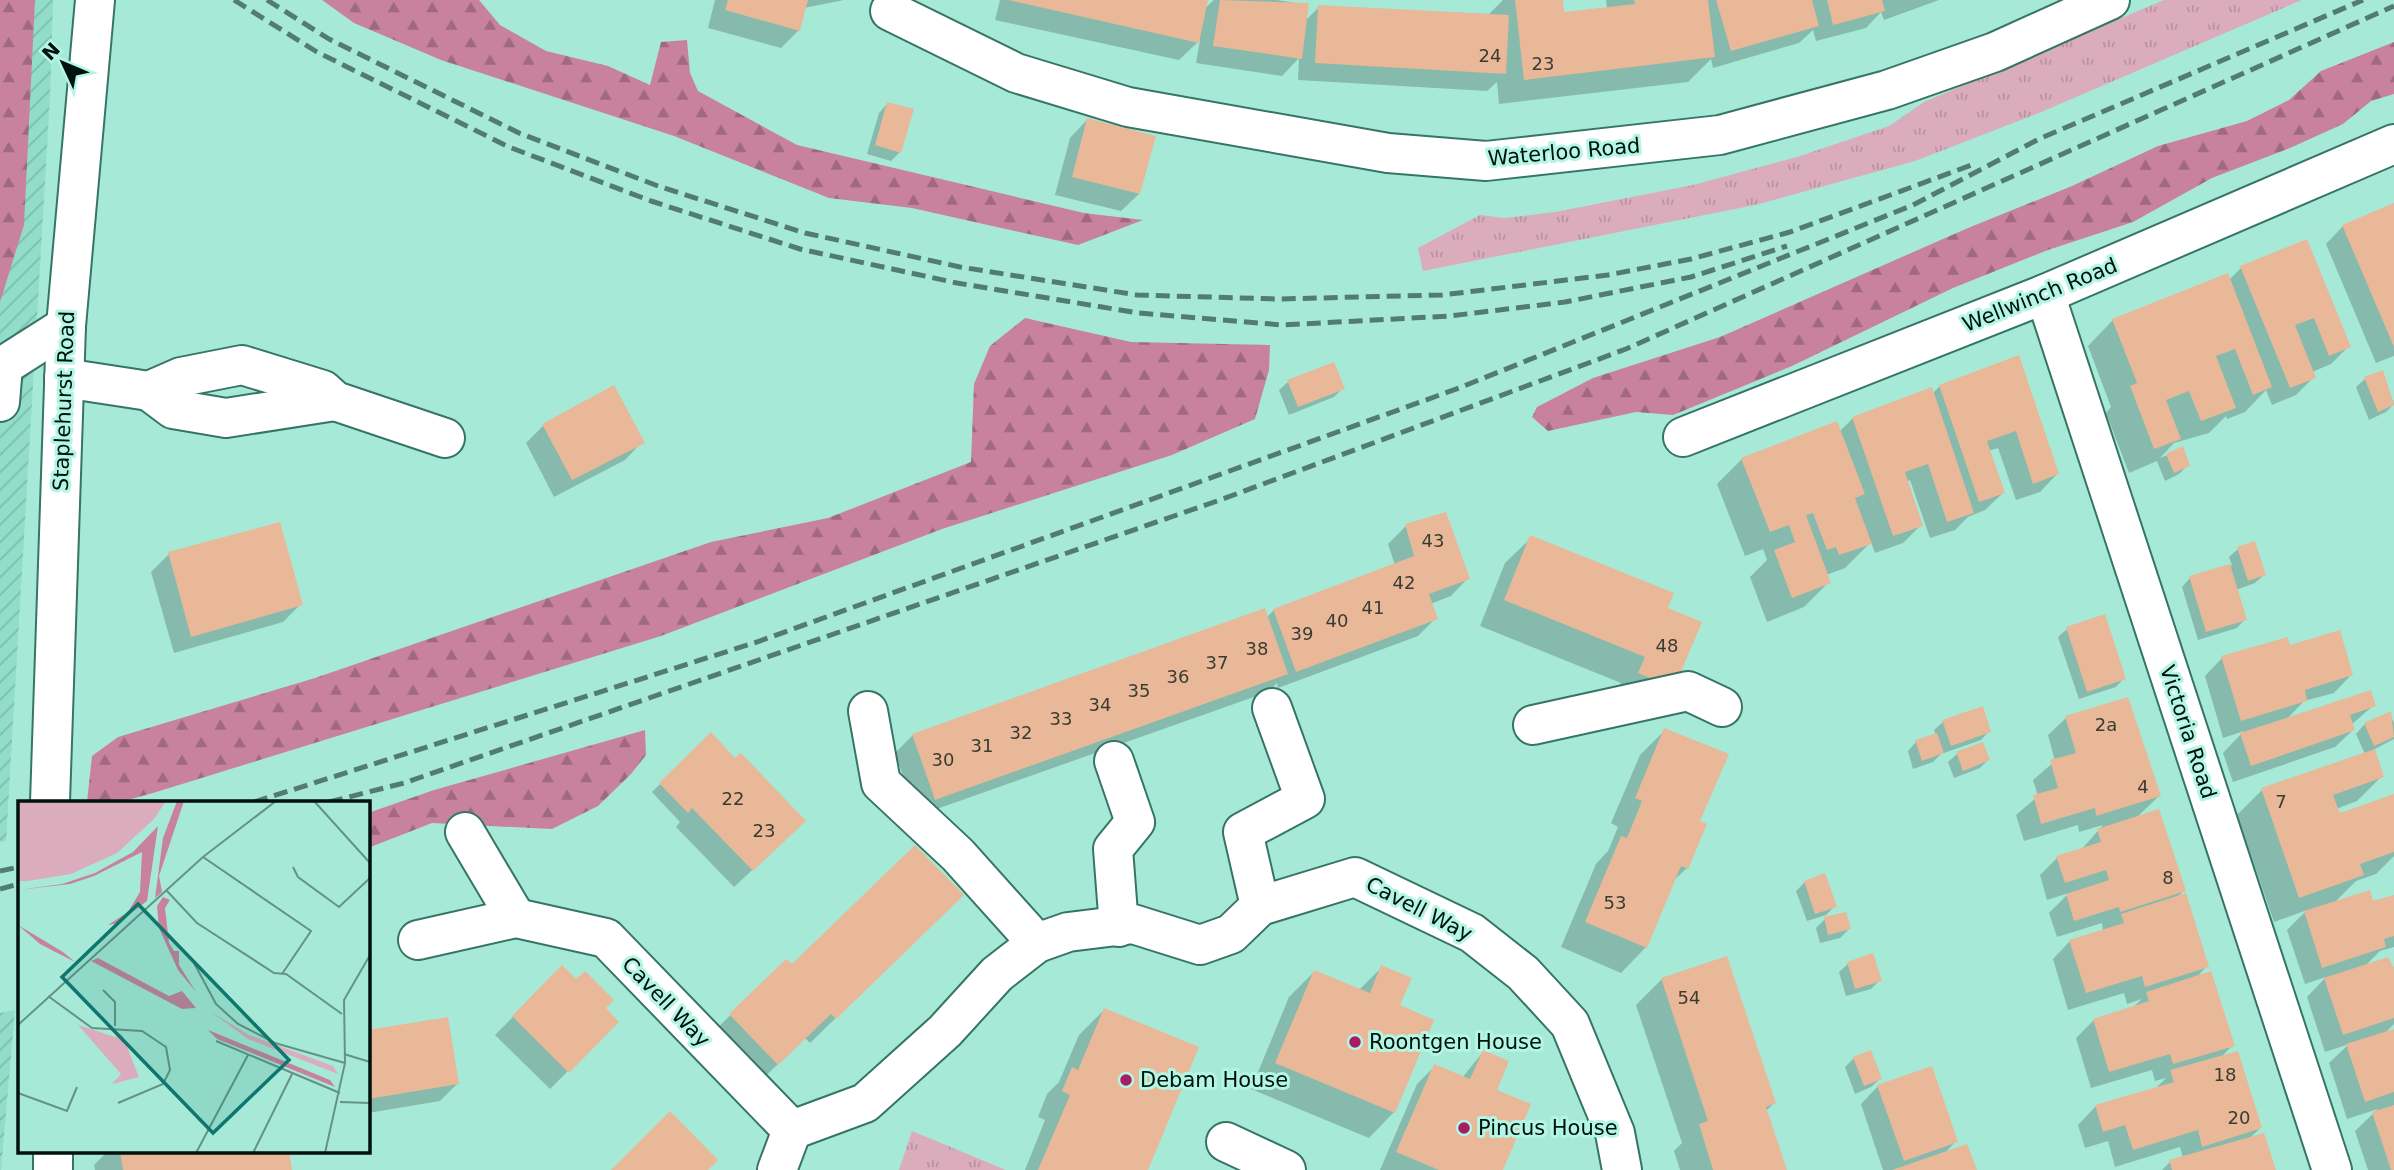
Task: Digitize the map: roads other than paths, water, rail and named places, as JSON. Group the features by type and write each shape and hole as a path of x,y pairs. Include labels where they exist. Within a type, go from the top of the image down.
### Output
{"street":[{"name":"Staplehurst Road","path":"50,801 65,326 95,0"},
{"name":"Waterloo Road","path":"890,11 1016,73 1128,107 1388,153 1486,162 1720,135 1887,90 1971,61 2110,0"},
{"name":"Wellwinch Road","path":"1683,437 2045,294 2394,144"},
{"name":"Victoria Road","path":"2045,294 2332,1170"},
{"path":"0,402 3,366 65,326"},
{"path":"149,391 181,377 242,365 323,390 335,401 445,438"},
{"path":"64,379 149,391 173,409 226,418 335,401"},
{"path":"1533,725 1688,691 1722,707"},
{"path":"1260,906 1243,832 1305,799 1272,708"},
{"path":"868,711 881,783 958,855 1037,943"},
{"path":"1114,761 1135,822 1113,849 1119,927"},
{"path":"464,832 516,918"},
{"name":"Cavell Way","path":"418,940 516,918 606,938 792,1130 865,1103 945,1031 997,974 1037,943 1068,932 1133,924 1200,945 1231,934 1260,906 1355,877 1472,933 1523,973 1570,1024 1615,1133 1622,1170"},
{"path":"777,1170 792,1130"},
{"path":"1226,1142 1286,1170"},
{"path":"53,1152 53,1170"}],"railway":[{"path":"234,0 317,52 509,147 651,201 800,249 957,283 1138,313 1283,325 1450,316 1565,302 1691,277 1787,246"},
{"path":"267,0 329,39 519,133 658,186 805,233 960,267 1137,295 1278,299 1442,295 1608,275 1691,259 1790,232 1977,163"},
{"path":"257,801 757,642 1459,388 1913,205 2039,139 2363,0"},
{"path":"333,801 404,783 1220,500 1626,349 2394,6"},
{"path":"0,871 18,867"},
{"path":"0,889 18,884"}],"place":[{"name":"Roontgen House","path":"1355,1042"},
{"name":"Debam House","path":"1126,1080"},
{"name":"Pincus House","path":"1464,1128"}]}
